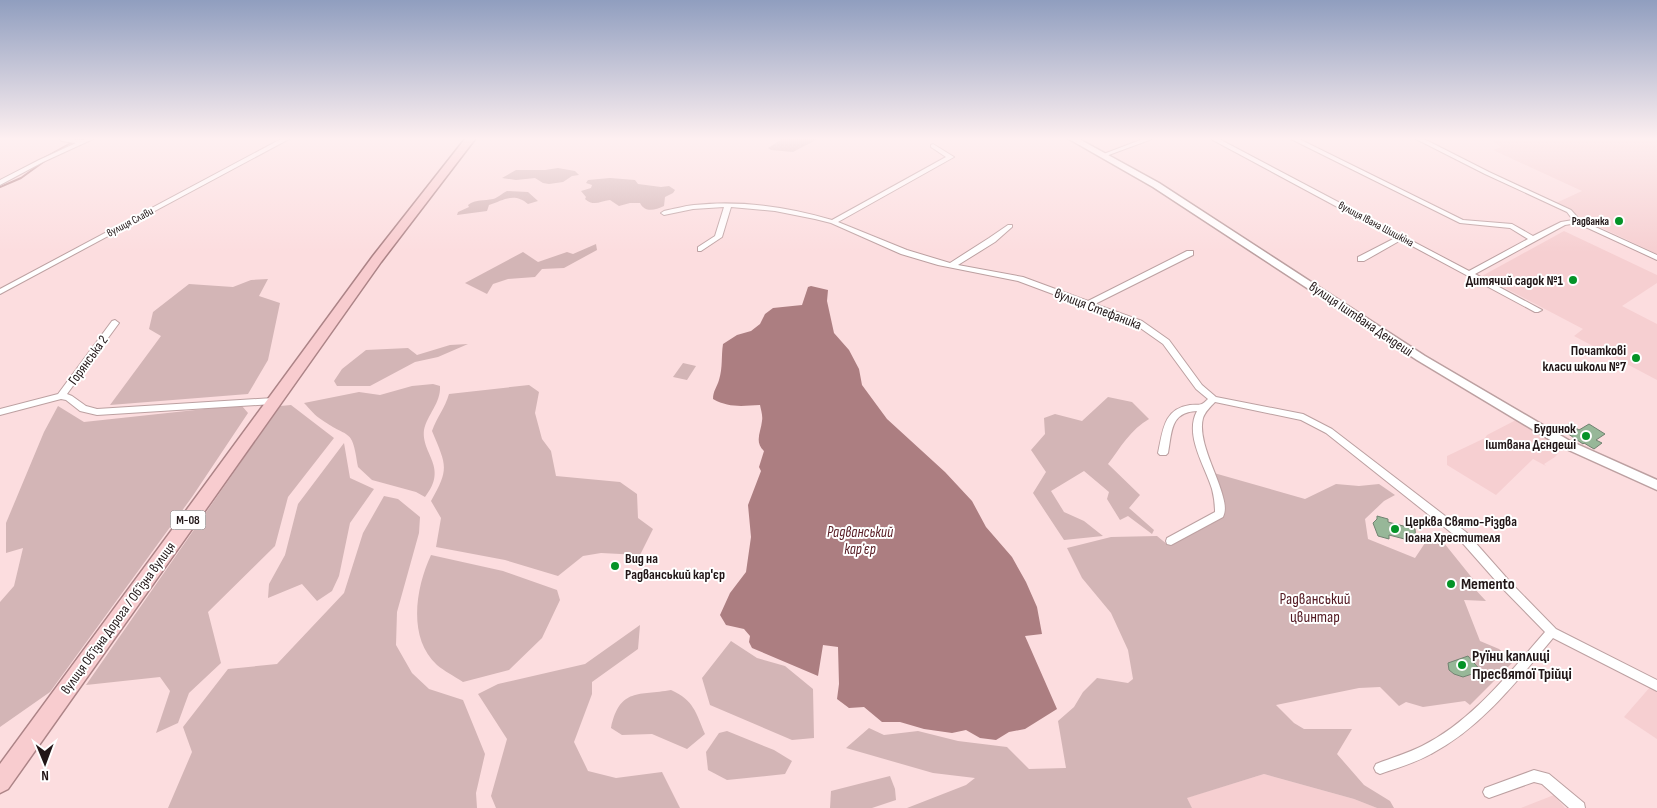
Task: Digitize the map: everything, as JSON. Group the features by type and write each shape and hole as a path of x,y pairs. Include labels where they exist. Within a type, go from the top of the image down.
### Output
{"highway":[{"name":"вулиця Обʼїзна Дорога / Обʼїзна вулиця","path":"0,782 376,259 439,177"}],"street":[{"path":"0,183 12,177"},
{"name":"вулиця Слави","path":"0,292 216,177"},
{"path":"833,222 915,177"},
{"name":"вулиця Іштвана Дендеші","path":"1140,177 1179,200 1404,348 1566,444 1657,485"},
{"name":"вулиця Івана Шишкіна","path":"1286,177 1538,310"},
{"path":"1370,177 1462,222 1512,226 1533,239"},
{"path":"1493,177 1569,211 1578,221 1657,258"},
{"path":"701,248 718,237 728,205"},
{"name":"вулиця Стефаника","path":"664,213 693,207 728,205 775,209 833,222 904,252 950,266 1009,276 1133,320 1156,334 1173,350 1199,387 1213,398"},
{"path":"1470,273 1563,222 1578,221"},
{"path":"950,266 992,240 1010,226"},
{"path":"1361,259 1402,237"},
{"path":"1089,304 1190,253"},
{"name":"Горянська 2","path":"61,396 115,323"},
{"path":"0,412 61,396 69,398 83,409 102,412 146,407 273,401"},
{"path":"1171,541 1220,514 1221,502 1198,429 1198,418 1203,408 1213,398 1302,416 1329,431 1462,535 1508,587 1552,632 1657,686"},
{"path":"1163,453 1171,417 1178,410 1203,408"},
{"path":"1380,768 1425,751 1447,738 1493,700 1552,632"},
{"path":"1489,792 1534,776 1545,778 1579,808"}],"shaded area":[{"path":"1551,177 1657,177 1657,254 1581,218 1572,210 1556,203 1582,191"},
{"name":"Дитячий садок №1","path":"1564,231 1657,275 1657,283 1622,306 1657,324 1657,380 1574,336 1583,329 1482,276"},
{"path":"1516,420 1562,449 1555,457 1544,464 1546,466 1533,459 1496,495 1447,465 1447,456 1485,438 1487,435"},
{"path":"1651,686 1657,688 1657,739 1624,717"},
{"path":"1264,774 1354,799 1377,808 1192,808 1186,798"},
{"path":"1554,795 1565,808 1521,808"}],"green space":[{"path":"571,177 563,182 549,184 535,178 516,180 502,178"},
{"path":"610,178 635,180 638,184 661,187 669,186 675,190 665,197 664,206 654,209 647,209 640,203 619,206 610,200 591,203 585,199 586,197 581,191 591,188 592,185 586,183 588,180"},
{"path":"507,191 528,192 538,201 528,204 518,198 509,198 489,205 487,211 457,215 458,212 469,207 468,205 471,203 490,200"},
{"path":"596,244 597,250 564,268 542,269 535,277 508,279 493,284 487,294 465,283 523,252 538,262 567,252 573,254"},
{"path":"268,279 259,296 280,303 268,360 248,394 110,405 161,336 149,329 153,312 189,284 233,287 251,280"},
{"path":"468,344 438,357 415,362 370,386 337,386 334,381 342,369 366,350 408,348 417,355 450,345"},
{"path":"683,363 696,366 687,380 673,377"},
{"path":"433,384 440,386 440,392 424,430 424,439 432,461 435,477 425,497 416,492 372,480 358,467 351,439 319,418 304,403 359,392 380,395 412,386"},
{"path":"529,385 539,392 535,413 542,439 551,451 556,476 620,482 637,494 638,518 653,529 640,555 601,553 583,556 558,576 505,560 436,547 441,518 431,501 441,481 444,466 432,431 449,394"},
{"path":"1108,397 1132,402 1149,419 1131,433 1108,464 1140,495 1129,508 1154,530 1152,534 1128,516 1120,520 1107,499 1109,492 1084,471 1051,491 1064,512 1084,521 1103,536 1064,540 1033,493 1046,472 1031,450 1045,434 1044,418 1055,414 1082,421"},
{"path":"291,405 334,438 288,497 275,546 208,612 221,663 189,693 178,723 156,733 170,691 160,677 86,685 280,406"},
{"path":"58,406 84,422 223,407 242,406 248,413 192,497 50,692 0,727 0,602 14,586 23,548 6,553 6,523 44,432"},
{"path":"344,443 350,478 374,489 350,523 339,576 332,591 317,601 302,584 268,598 269,584 285,555 298,504"},
{"name":"Радванський цвинтар","path":"1214,473 1305,499 1336,484 1359,486 1379,484 1395,495 1384,501 1365,519 1368,539 1415,558 1429,537 1444,543 1477,584 1473,587 1486,601 1464,600 1480,641 1499,649 1513,662 1470,705 1465,701 1423,707 1406,702 1399,706 1380,687 1359,688 1276,705 1294,723 1304,729 1352,729 1337,754 1364,785 1390,801 1394,808 1377,808 1354,799 1264,774 1187,798 1192,808 907,808 966,785 975,778 933,773 846,748 869,728 884,735 918,731 958,741 1007,747 1029,769 1066,768 1058,721 1074,707 1083,692 1097,678 1128,683 1133,679 1128,650 1111,613 1082,578 1067,548 1111,537 1157,536 1168,545 1225,513"},
{"path":"384,496 398,499 420,517 419,533 397,612 396,645 412,673 429,689 463,700 485,754 476,793 477,808 168,808 192,752 183,727 228,669 277,664 344,593 363,533"},
{"path":"431,555 503,571 557,590 560,600 542,638 509,670 463,682 437,665 428,654 421,641 417,612 421,582"},
{"path":"640,625 638,649 592,682 592,694 574,742 588,771 616,778 662,772 680,808 496,808 491,796 507,739 478,694 498,684 585,664"},
{"path":"731,641 757,658 785,666 813,689 814,738 792,740 710,705 702,678"},
{"path":"671,690 685,698 693,708 705,734 687,749 652,734 622,735 611,728 620,706 632,696"},
{"path":"727,731 774,750 792,761 785,774 727,780 708,770 706,752 719,733"},
{"path":"890,776 895,789 896,800 872,808 830,808 831,791"}],"water":[{"name":"Радванський карʼєр","path":"808,287 828,290 827,301 834,333 849,350 859,369 862,385 887,419 945,472 972,501 986,527 1012,557 1026,582 1037,607 1042,634 1025,636 1057,709 1025,729 1009,732 996,740 980,738 966,730 952,733 924,729 900,722 882,722 864,707 849,708 837,699 839,684 838,647 823,645 818,676 752,648 749,642 750,636 744,629 726,625 720,615 730,593 746,572 751,537 748,505 761,471 759,467 764,451 759,444 762,419 760,405 730,405 713,399 720,375 723,344 737,335 751,331 760,324 765,314 773,308 802,305"}],"building":[{"name":"Будинок Іштвана Дєндеші","path":"1569,424 1579,430 1589,424 1605,434 1596,440 1602,443 1594,449 1583,444 1561,429"},
{"name":"Церква Свято-Різдва Іоана Хрестителя","path":"1377,516 1388,519 1388,522 1415,529 1416,542 1389,535 1389,539 1378,536 1373,523"},
{"name":"Руїни каплиці Пресвятої Трійці","path":"1468,656 1481,671 1463,677 1449,670 1448,663"}],"waterway":[{"path":"0,187 23,177"}],"place":[{"name":"Радванка","path":"1619,221"},
{"name":"Дитячий садок №1","path":"1573,280"},
{"name":"Початкові класи школи №7","path":"1636,358"},
{"name":"Будинок Іштвана Дєндеші","path":"1586,436"},
{"name":"Церква Свято-Різдва Іоана Хрестителя","path":"1395,529"},
{"name":"Вид на Радванський кар'єр","path":"615,566"},
{"name":"Memento","path":"1451,584"},
{"name":"Руїни каплиці Пресвятої Трійці","path":"1462,665"}]}
